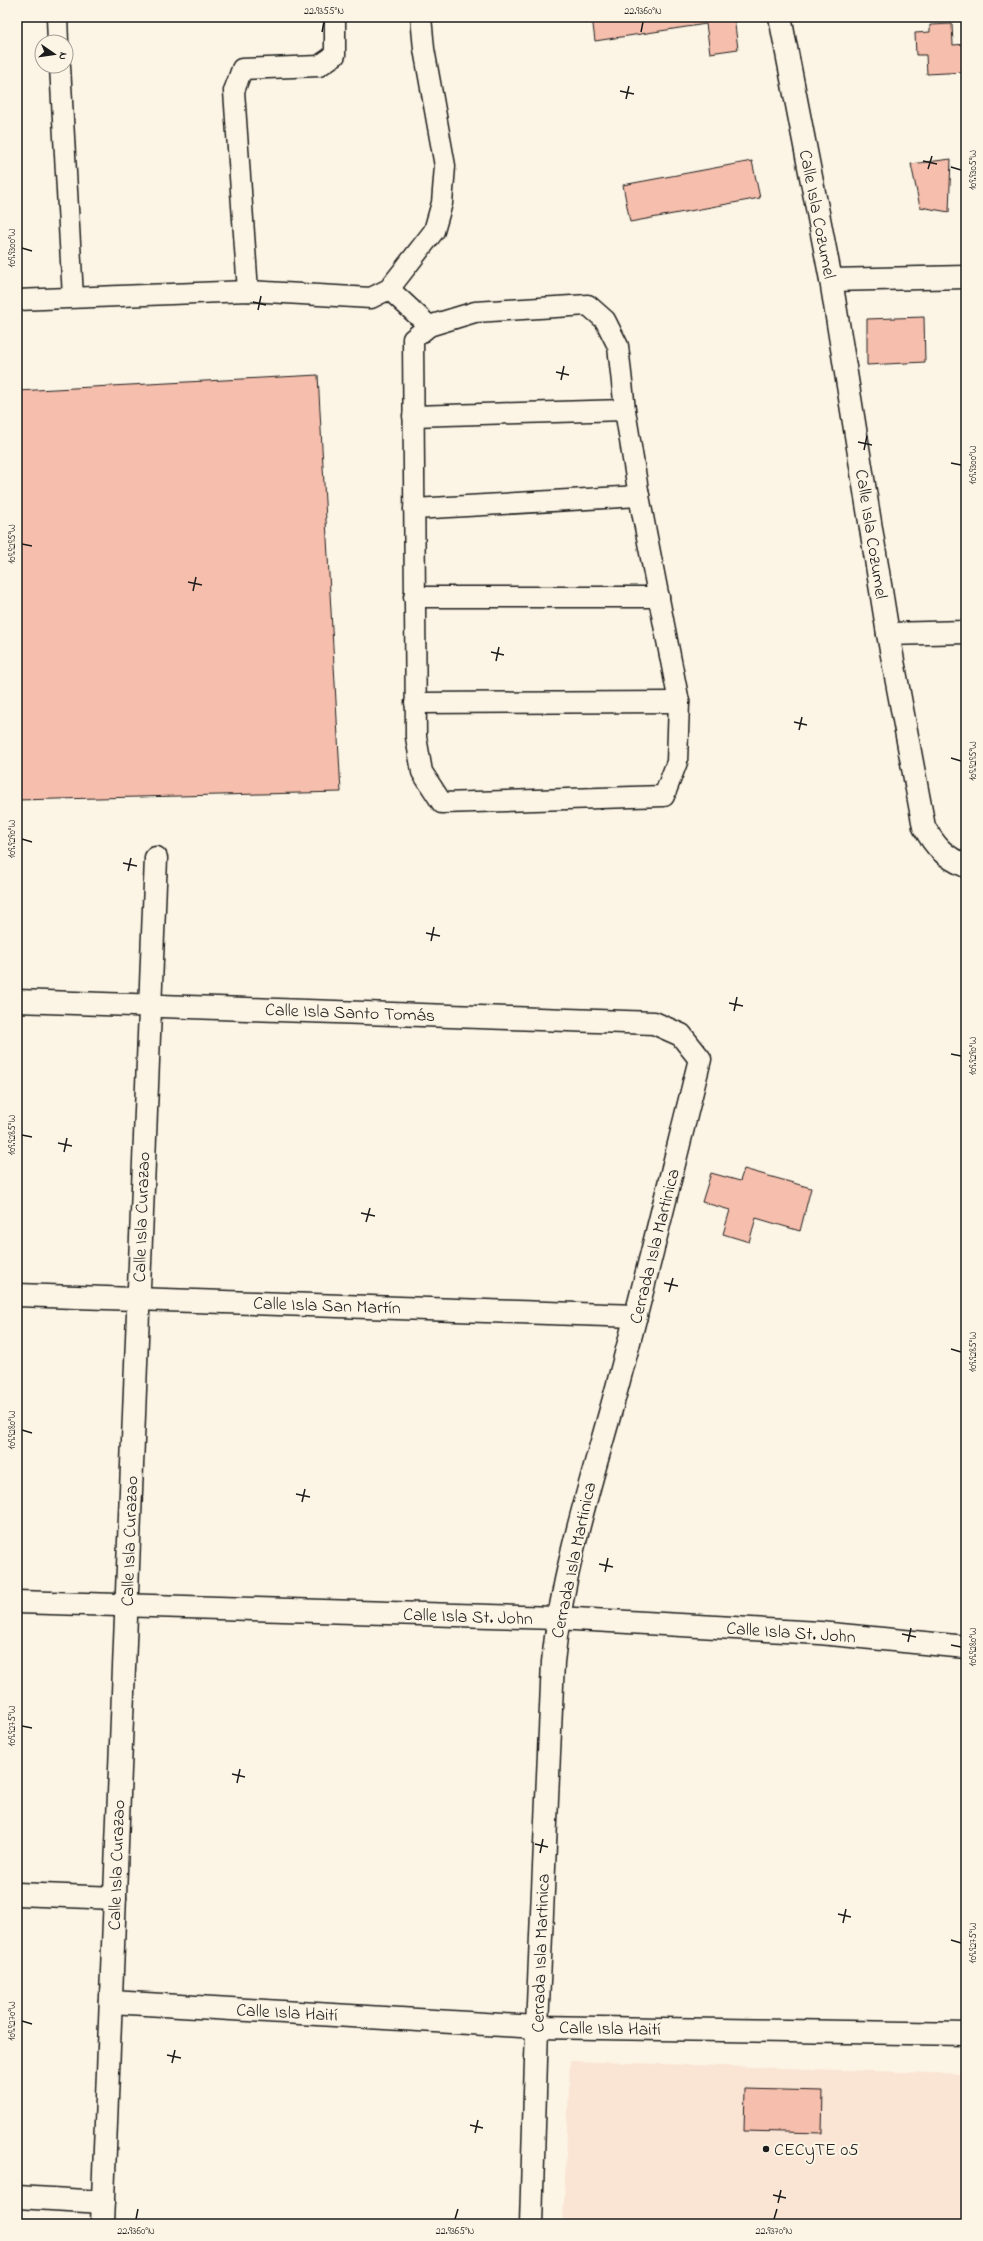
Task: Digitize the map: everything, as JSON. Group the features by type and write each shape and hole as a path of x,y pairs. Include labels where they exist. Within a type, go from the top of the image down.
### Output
{"street":[{"name":"Calle Isla Cozumel","path":"780,17 832,280 888,634 924,826 936,847 954,861 966,866"},
{"path":"832,280 966,276"},
{"path":"888,634 966,632"},
{"name":"Calle Isla Curazao","path":"102,2224 156,858"},
{"name":"Calle Isla Santo Tomás","path":"17,1001 654,1023 681,1035"},
{"name":"Cerrada Isla Martinica","path":"531,2224 537,2027 552,1662 557,1618 592,1472 636,1316 700,1059 681,1035"},
{"name":"Calle Isla San Martín","path":"17,1295 636,1316"},
{"name":"Calle Isla St. John","path":"17,1602 557,1618 820,1633 966,1646"},
{"path":"17,1894 115,1898"},
{"name":"Calle Isla Haití","path":"111,2002 537,2027 966,2034"},
{"path":"17,2197 103,2202"}],"lane":[{"path":"57,17 58,34"},
{"path":"248,290 234,90 242,69 319,66 335,55 335,17"},
{"path":"17,300 248,290 371,298 389,289 434,231 442,203 445,166 424,49 421,17"},
{"path":"60,74 73,297"},
{"path":"389,289 429,326"},
{"path":"588,305 605,320 618,346 625,410 639,496 679,702 677,762 664,796 442,803 422,772 416,736 413,339 429,326 475,312 588,305"},
{"path":"413,416 625,410"},
{"path":"414,509 639,496"},
{"path":"414,597 659,597"},
{"path":"416,703 679,702"}],"shaded area":[{"name":"CECyTE 05","path":"570,2061 966,2074 966,2224 563,2224"}],"building":[{"path":"592,17 734,17 738,49 710,53 706,24 595,41"},
{"path":"952,24 953,45 966,44 966,72 927,74 926,55 916,55 915,33 930,32 930,25"},
{"path":"951,159 949,212 920,207 911,164"},
{"path":"752,161 760,198 630,222 623,185"},
{"path":"963,185 966,185 966,215 964,215"},
{"path":"924,317 925,362 867,365 867,319"},
{"path":"318,375 341,792 17,800 17,391"},
{"path":"744,1169 811,1188 800,1231 756,1218 749,1242 723,1234 730,1210 702,1202 711,1173 740,1181"},
{"path":"745,2089 823,2091 822,2133 744,2131"}],"place":[{"name":"CECyTE 05","path":"766,2149"}]}
